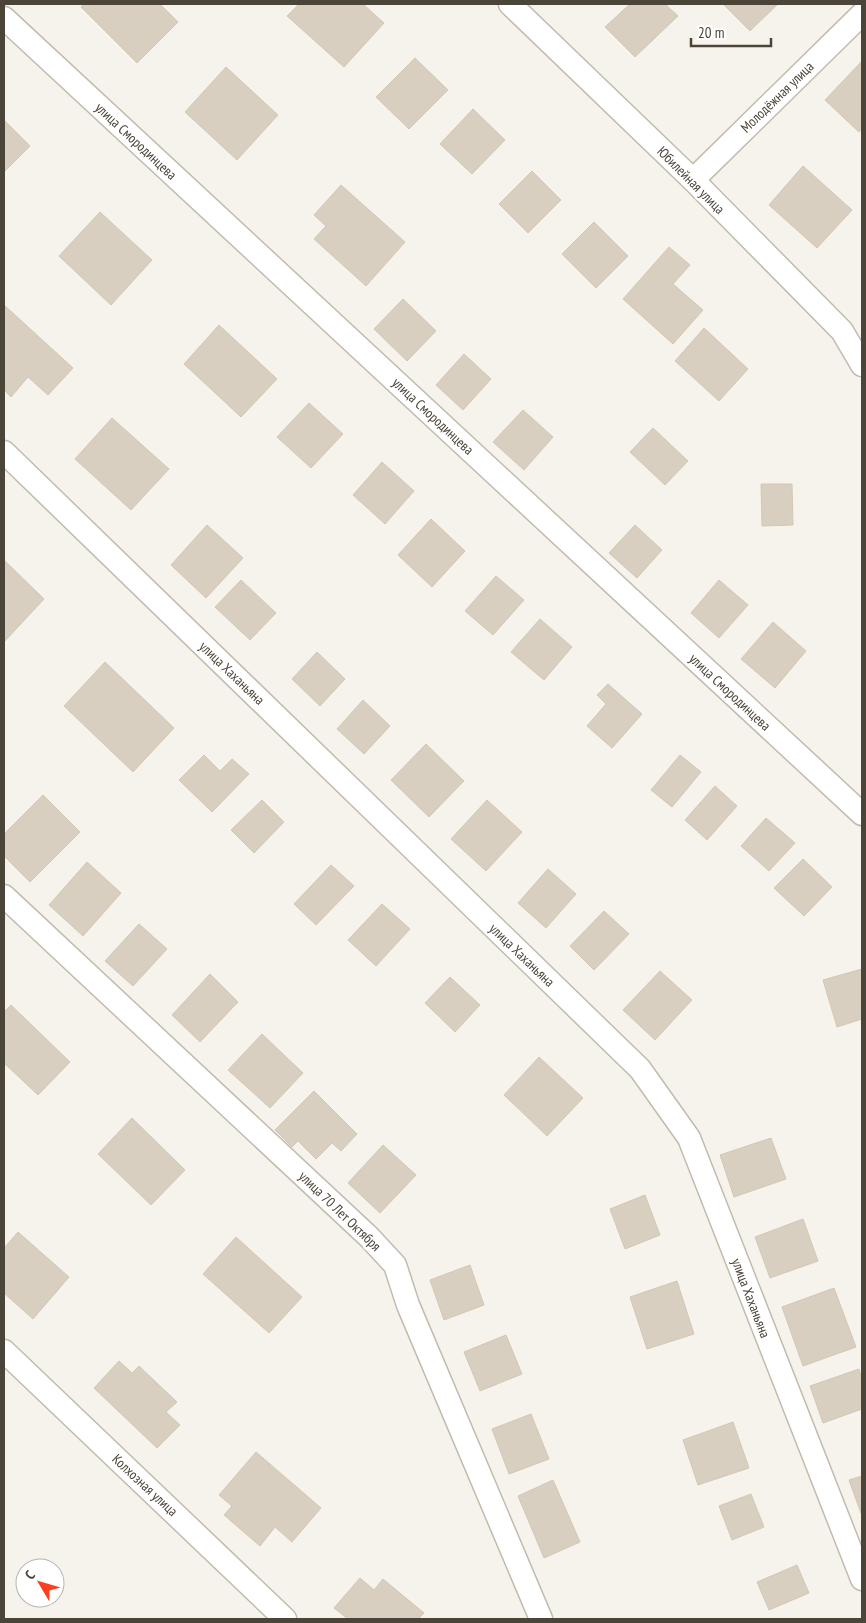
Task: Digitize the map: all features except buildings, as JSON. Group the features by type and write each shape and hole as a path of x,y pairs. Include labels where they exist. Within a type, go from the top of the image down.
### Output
{"street":[{"path":"4,8 8,4"},
{"name":"Юбилейная улица","path":"510,4 693,180 842,331 862,365"},
{"name":"Молодёжная улица","path":"693,180 862,14"},
{"name":"улица Смородинцева","path":"4,18 862,814"},
{"name":"улица Хаханьяна","path":"4,452 640,1069 689,1138 862,1579"},
{"name":"улица 70 Лет Октября","path":"4,896 369,1237 394,1265 408,1305 541,1619"},
{"name":"Колхозная улица","path":"4,1351 285,1619"}]}
